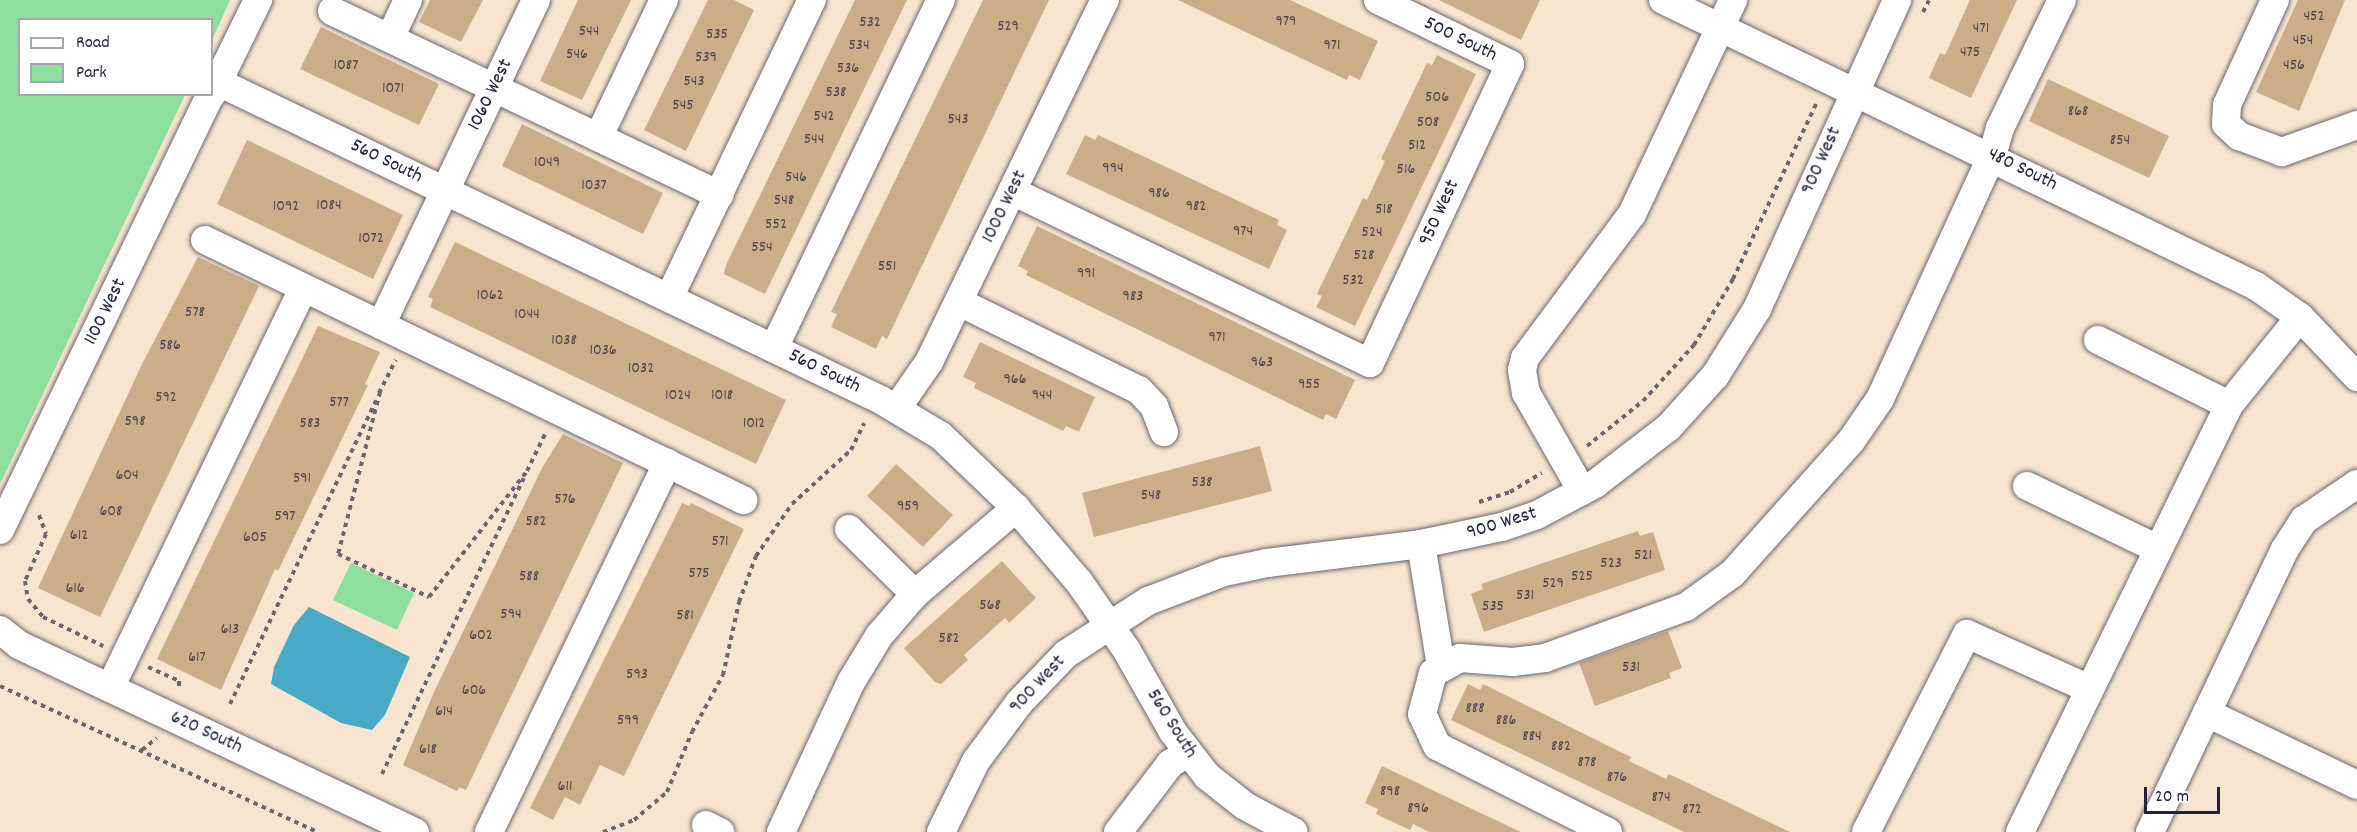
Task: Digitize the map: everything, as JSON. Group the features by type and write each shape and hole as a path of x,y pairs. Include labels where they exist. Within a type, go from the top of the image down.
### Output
{"street":[{"name":"1100 West","path":"214,90 258,0"},
{"path":"390,38 408,0"},
{"name":"1060 West","path":"381,325 536,0"},
{"path":"599,136 664,0"},
{"path":"774,348 941,0"},
{"name":"1000 West","path":"897,408 920,378 959,302 1104,0"},
{"name":"500 South","path":"1378,0 1510,64"},
{"name":"480 South","path":"1663,0 1992,156 2256,286 2300,317 2357,377"},
{"path":"1582,491 1526,393 1522,370 1525,358 1632,214 1733,0"},
{"name":"900 West","path":"941,832 976,760 1019,703 1066,654 1109,624 1166,593 1224,572 1267,563 1421,544 1502,527 1582,491 1668,427 1714,376 1737,344 1757,309 1897,0"},
{"path":"1608,832 1437,746 1422,714 1427,683 1441,666 1460,658 1513,662 1545,658 1670,614 1701,598 1732,574 1851,441 1880,399 1992,156 2000,128 2061,0"},
{"path":"2275,0 2227,105 2226,124 2239,136 2282,152 2357,125"},
{"path":"669,298 719,195 806,2"},
{"path":"332,12 599,136 719,195"},
{"name":"950 West","path":"1012,191 1370,363 1510,64"},
{"name":"560 South","path":"214,90 445,191 897,408 969,459 1016,508 1079,582 1109,624 1187,753 1232,797 1294,832"},
{"name":"1100 West","path":"0,530 211,96"},
{"path":"205,240 743,500"},
{"path":"110,688 303,288"},
{"path":"959,302 1139,390 1154,406 1164,432"},
{"path":"2028,829 2087,688 2229,405 2300,317"},
{"path":"2098,340 2229,405"},
{"path":"489,832 667,463"},
{"path":"2150,832 2304,519 2357,484"},
{"path":"2027,486 2156,548"},
{"path":"781,832 855,674 879,636 915,594 1016,508"},
{"path":"849,529 915,594"},
{"path":"1421,544 1441,666"},
{"name":"620 South","path":"0,630 20,645 415,832"},
{"path":"1866,832 1967,634 2087,688"},
{"path":"2207,713 2357,785"},
{"path":"1118,832 1170,764 1187,753"}],"path":[{"path":"1919,20 1929,0"},
{"path":"1476,503 1510,492 1564,462 1643,401 1694,345 1732,279 1828,78"},
{"path":"230,704 406,337"},
{"path":"380,393 338,554 429,597 528,470"},
{"path":"382,774 557,410"},
{"path":"603,832 634,820 667,792 692,732 723,675 739,602 756,556 792,504 851,450 864,423"},
{"path":"46,534 25,581 28,599 43,617 179,681"},
{"path":"0,686 317,832"}],"green space":[{"path":"0,0 230,0 213,38 213,18 18,18 18,96 185,96 0,484"},
{"path":"351,563 414,593 397,630 333,600"}],"water":[{"path":"309,607 410,657 385,715 372,730 341,723 271,684 274,667 294,625"}],"building":[{"path":"430,0 483,0 461,42 419,22"},
{"path":"578,0 631,0 582,100 540,81"},
{"path":"708,0 734,0 754,10 686,151 644,130"},
{"path":"855,0 907,0 765,294 724,274 726,265"},
{"path":"983,0 1049,0 887,339 882,336 876,349 831,327 837,314 831,312"},
{"path":"1178,0 1290,0 1378,41 1360,80 1349,75 1347,80"},
{"path":"1439,0 1540,0 1521,40"},
{"path":"1970,0 2017,0 1971,98 1929,78 1940,53 1945,55"},
{"path":"2298,0 2345,0 2299,111 2256,92"},
{"path":"321,27 439,84 419,125 300,69"},
{"path":"1437,55 1476,74 1355,326 1316,307 1322,296 1317,294 1363,198 1367,200 1385,161 1381,159 1427,63 1432,65"},
{"path":"2048,79 2169,136 2149,178 2029,121"},
{"path":"522,124 663,193 643,234 502,166"},
{"path":"1085,135 1095,140 1098,135 1279,220 1277,225 1287,230 1269,269 1066,174"},
{"path":"247,140 403,215 373,279 217,204"},
{"path":"1037,226 1355,380 1336,419 1326,414 1323,420 1026,275 1028,271 1018,266"},
{"path":"455,242 786,400 756,464 430,307 433,299 428,297"},
{"path":"198,257 259,286 100,617 38,588 142,364"},
{"path":"318,326 380,352 365,384 368,385 278,571 275,569 221,690 157,659"},
{"path":"980,342 1095,397 1079,432 1066,426 1063,431 974,388 976,383 963,377"},
{"path":"563,434 623,463 466,790 459,787 457,791 403,765 434,692 542,468"},
{"path":"1260,446 1272,491 1094,537 1082,493"},
{"path":"896,464 953,515 923,547 867,496"},
{"path":"682,503 689,506 691,503 744,529 624,776 600,765 580,805 565,797 553,820 530,808"},
{"path":"1638,531 1640,536 1653,532 1665,570 1484,632 1471,594 1483,589 1481,584"},
{"path":"1002,561 1036,598 1009,623 1005,618 964,655 968,660 941,684 935,682 904,648"},
{"path":"1668,631 1682,668 1669,673 1671,678 1595,706 1579,663"},
{"path":"1468,684 1480,690 1483,684 1631,757 1629,761 1666,779 1669,774 1790,832 1684,832 1451,720"},
{"path":"1382,766 1521,832 1429,832 1413,824 1410,830 1376,814 1378,809 1365,803"}]}
